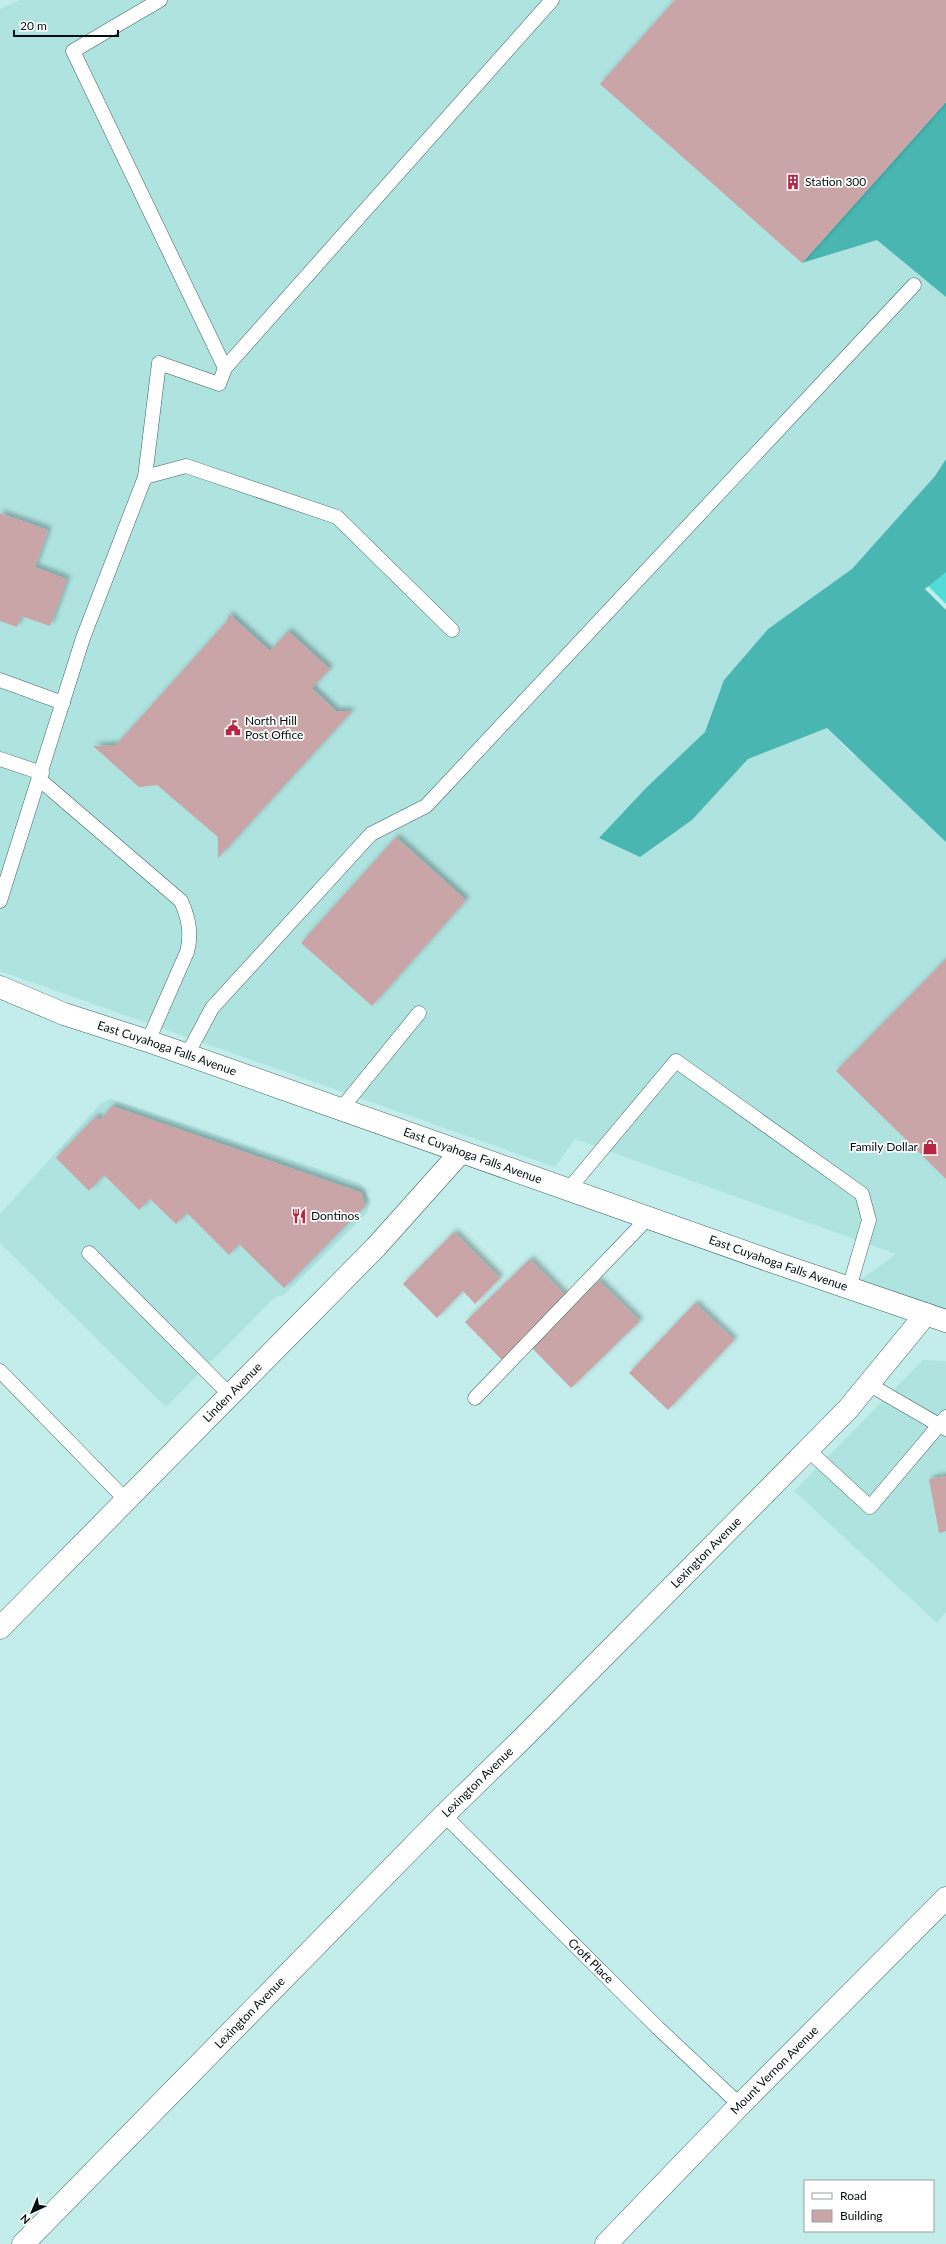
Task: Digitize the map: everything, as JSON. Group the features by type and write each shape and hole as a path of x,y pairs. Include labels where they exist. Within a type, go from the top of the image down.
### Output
{"street":[{"name":"East Cuyahoga Falls Avenue","path":"0,987 64,1014 148,1041 946,1322"},
{"name":"Linden Avenue","path":"0,1628 376,1247 461,1152"},
{"name":"Lexington Avenue","path":"23,2244 444,1815 525,1736 808,1450 870,1385 926,1314"},
{"name":"Mount Vernon Avenue","path":"606,2244 740,2104 946,1898"}],"lane":[{"path":"160,0 73,51 225,368"},
{"path":"0,901 3,882 41,776 83,638 145,477 159,363 219,384 225,368 552,0"},
{"path":"187,1055 212,1008 371,834 426,806 914,285"},
{"path":"145,477 186,466 337,516 452,630"},
{"path":"0,680 63,703"},
{"path":"0,759 41,776 182,901 188,915 190,942 148,1041"},
{"path":"341,1109 419,1013"},
{"path":"568,1190 676,1061 862,1194 869,1220 849,1288"},
{"path":"475,1398 648,1218"},
{"path":"89,1253 230,1395"},
{"path":"0,1371 126,1500"},
{"path":"808,1450 870,1507 943,1424 870,1385"},
{"name":"Croft Place","path":"444,1815 658,2028 740,2104"}],"shaded area":[{"path":"20,0 946,0 946,103 803,263 877,239 946,297 946,459 935,476 852,569 768,629 724,680 705,732 647,787 692,820 748,759 827,728 854,757 866,744 946,812 946,1321 849,1288 896,1254 575,1139 555,1167 0,971 0,9"},
{"path":"946,102 946,297 877,240 802,263"},
{"path":"946,459 946,572 925,589 946,610 946,842 827,728 748,759 692,820 640,857 599,838 647,787 705,732 724,680 768,629 852,569 935,476"},
{"path":"946,568 946,604 926,584"},
{"path":"111,1099 360,1183 370,1201 367,1213 284,1295 275,1297 166,1407 0,1243 0,1214 101,1103"},
{"path":"923,1360 946,1361 946,1612 937,1623 794,1491"}],"building":[{"name":"Station 300","path":"675,0 946,0 946,102 802,263 600,84"},
{"path":"0,513 48,530 35,567 67,579 50,626 21,616 17,627 0,621"},
{"name":"North Hill Post Office","path":"229,614 270,651 288,631 330,669 312,688 336,711 352,711 218,858 218,837 157,785 139,787 93,746 116,745 227,621"},
{"path":"396,837 466,900 372,1006 301,943"},
{"path":"946,959 946,1179 836,1071"},
{"path":"112,1106 357,1191 362,1193 365,1206 284,1288 239,1244 229,1255 187,1213 176,1224 150,1199 139,1210 104,1175 89,1191 56,1158 96,1116 100,1120"},
{"path":"454,1232 500,1278 475,1304 463,1291 437,1318 403,1284"},
{"path":"530,1259 569,1299 504,1362 465,1322"},
{"path":"598,1280 640,1321 571,1388 531,1347"},
{"path":"695,1303 734,1340 668,1410 629,1373"},
{"path":"946,1476 946,1531 939,1533 929,1479"}],"place":[{"name":"Station 300","path":"793,182"},
{"name":"North Hill Post Office","path":"233,728"},
{"name":"Family Dollar","path":"930,1147"},
{"name":"Dontinos","path":"299,1216"}]}
